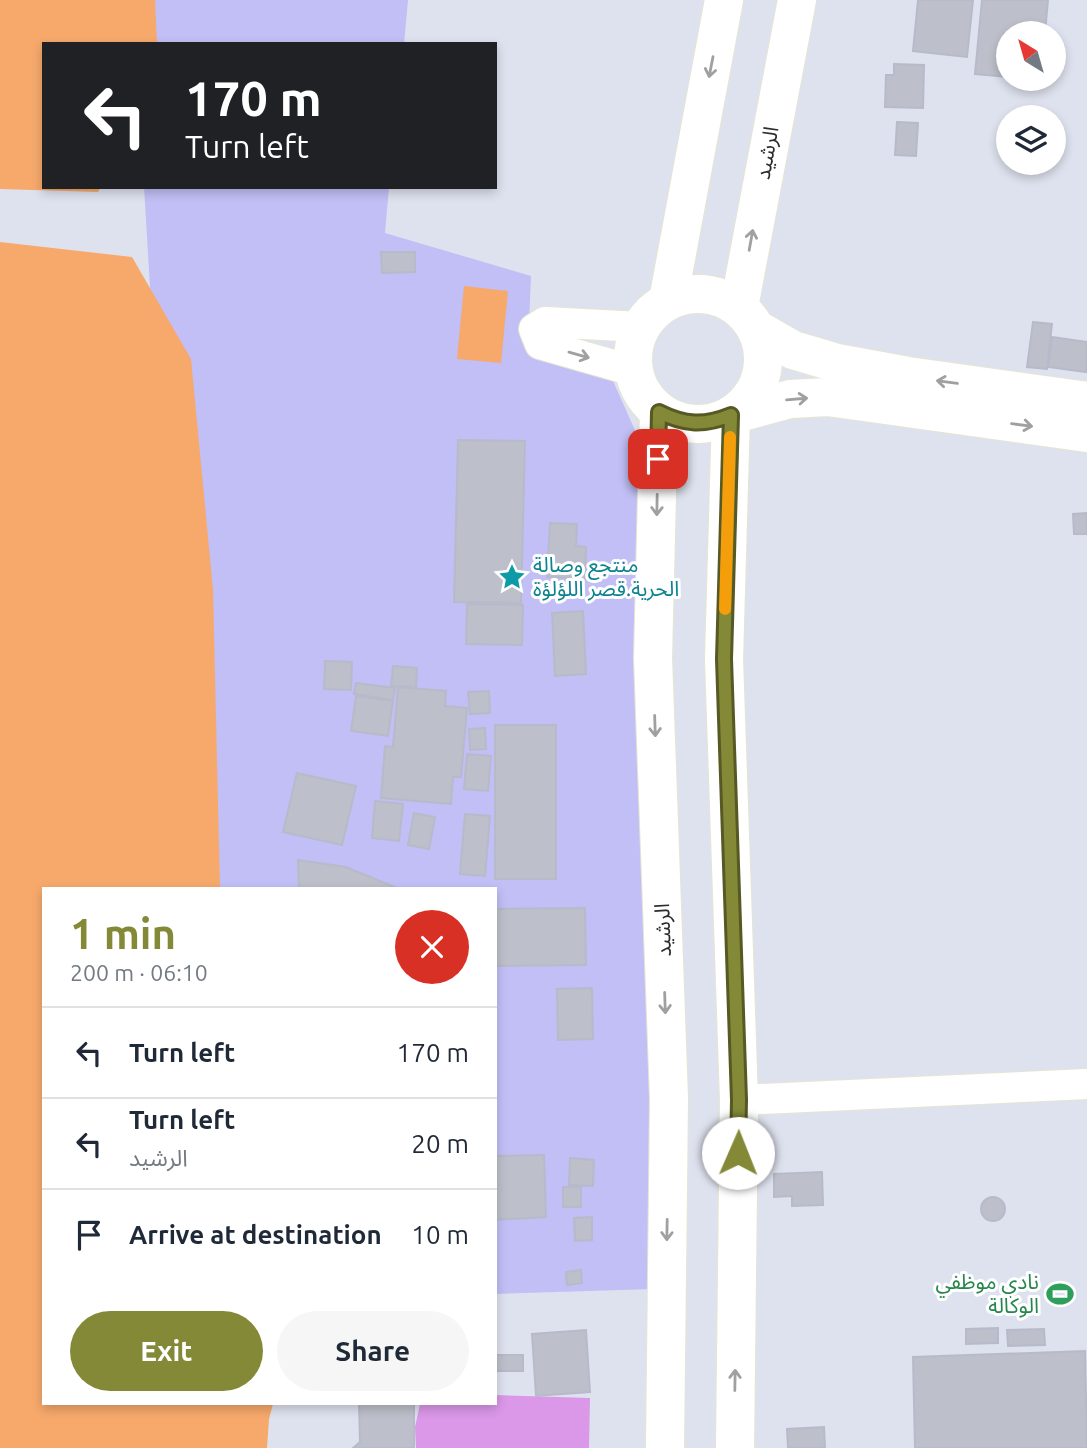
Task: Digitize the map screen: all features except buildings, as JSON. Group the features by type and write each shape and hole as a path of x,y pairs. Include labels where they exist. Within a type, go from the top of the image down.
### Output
{"main road":[{"path":"668,301 724,0"},
{"name":"الرشيد","path":"748,319 797,0"},
{"path":"1087,401 908,376 837,363 793,350 723,298 705,293 668,301 652,312 641,327 634,345 634,371 646,399 659,412 676,421 713,423 790,398 828,397 1087,433"},
{"path":"731,415 755,392 761,376 764,359 748,319"},
{"name":"الرشيد","path":"659,412 653,658 669,1099 665,1448"},
{"path":"731,415 724,659 739,1100 734,1448"}],"street":[{"path":"634,371 540,344 534,329 545,321 641,327"},
{"path":"739,1100 1087,1084"}],"shaded area":[{"path":"0,0 155,0 157,42 42,42 42,189 100,189 98,192 0,189"},
{"path":"0,242 132,257 191,359 213,590 220,887 42,887 42,1405 273,1405 267,1448 0,1448"},
{"path":"464,286 508,291 501,363 457,359"},
{"path":"497,1395 590,1398 589,1448 416,1448 415,1427 420,1405 497,1405"}],"sand":[{"path":"132,0 408,0 404,42 135,42"},
{"path":"144,189 389,189 385,233 531,276 528,347 609,372 638,437 650,515 654,1289 497,1294 497,887 186,887"}],"slow traffic":[{"path":"725,609 730,437"}],"place":[{"name":"منتجع وصالة الحرية.قصر اللؤلؤة","path":"512,577"},
{"name":"نادي موظفي الوكالة","path":"1060,1294"}],"route":[{"path":"658,459 659,412 676,421 695,424 713,423 731,415 724,659 739,1100 738,1153"}]}
